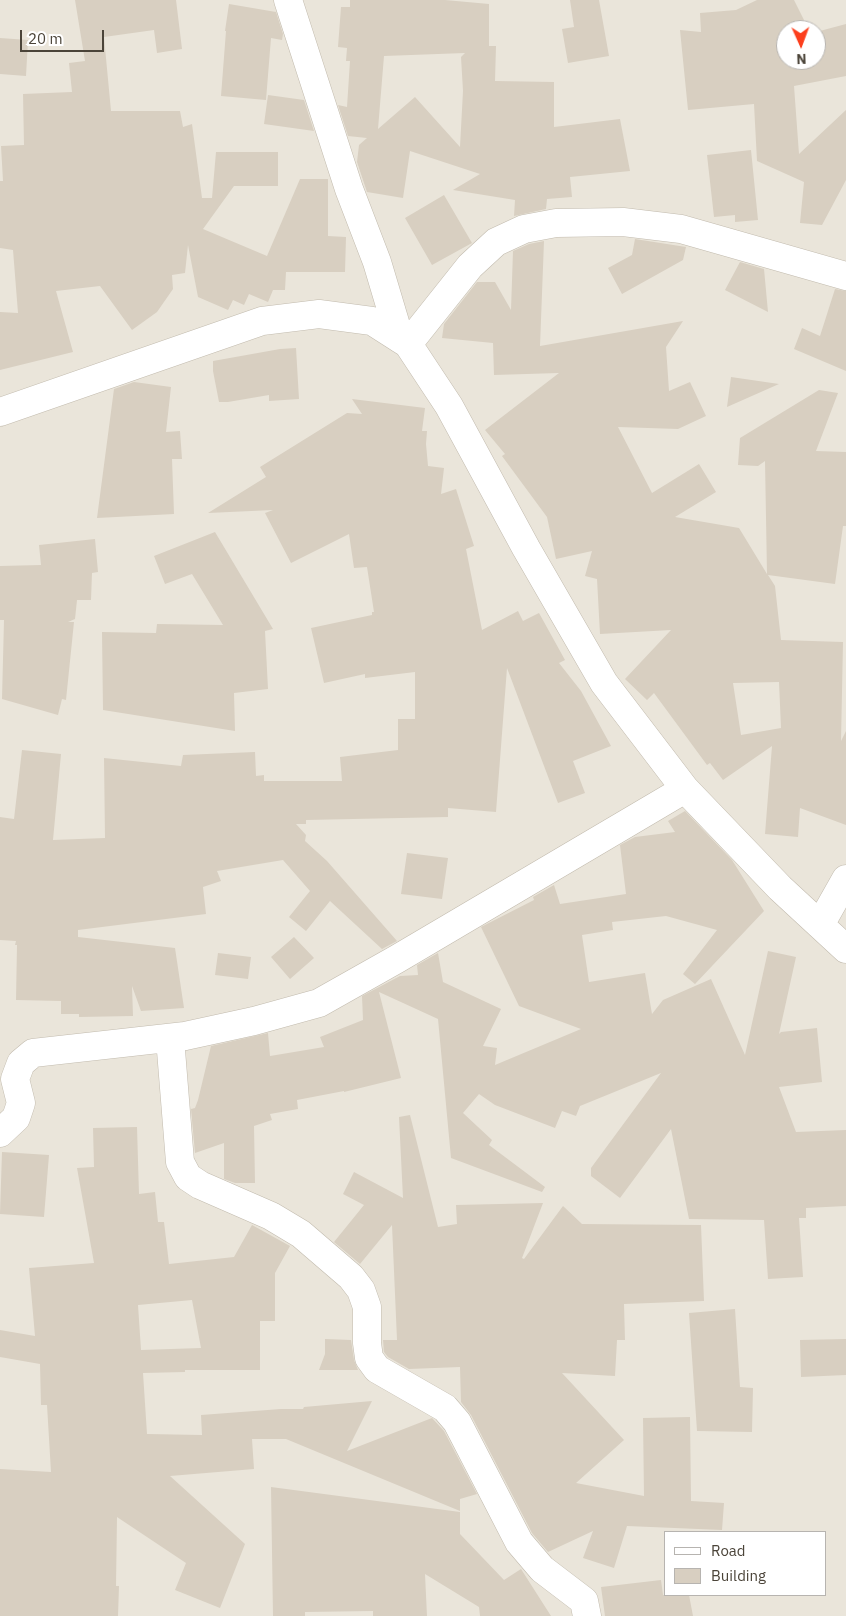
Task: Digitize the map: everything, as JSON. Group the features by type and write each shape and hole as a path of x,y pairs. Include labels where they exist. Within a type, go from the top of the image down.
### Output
{"street":[{"path":"288,0 349,189 378,262 404,342 449,406 526,548 604,683 685,789 780,888 846,949"},
{"path":"404,342 470,266 496,242 524,229 556,224 622,222 681,229 846,276"},
{"path":"0,412 262,321 319,314 372,321 404,342"},
{"path":"0,1133 16,1118 21,1103 16,1079 21,1063 33,1054 170,1038 254,1021 319,1002 397,959 685,789"},
{"path":"820,925 846,879"},
{"path":"170,1038 180,1162 188,1178 271,1216 301,1234 351,1277 362,1290 367,1307 369,1358 377,1369 445,1408 457,1422 519,1542 542,1569 584,1601 588,1616"}],"shaded area":[{"path":"0,0 846,0 846,1616 0,1616"}],"building":[{"path":"75,0 176,0 182,49 157,53 154,30 104,37 111,111 180,111 183,127 192,124 202,198 212,198 216,152 278,152 278,186 234,186 203,229 267,256 300,179 328,179 328,236 346,237 345,272 286,272 285,290 273,290 268,302 249,294 244,305 233,300 228,310 198,297 188,245 185,273 172,275 173,289 157,312 132,330 100,286 56,291 73,352 0,370 0,312 18,313 13,250 0,248 0,181 3,181 1,146 24,145 23,94 72,92 69,63 85,61"},
{"path":"350,0 445,0 489,4 489,46 496,46 495,81 554,82 554,127 620,119 630,171 570,177 572,197 547,199 546,209 514,216 515,200 453,190 480,174 410,151 403,198 367,192 357,162 359,145 367,138 348,136 338,105 347,107 350,61 346,61 347,48 338,47 341,7 350,7","holes":["465,53 461,57 463,91 460,147 415,97 378,129 384,56"]},
{"path":"570,0 599,0 609,56 568,63 562,29 574,27"},
{"path":"757,0 794,0 804,20 776,20 776,70 826,70 826,29 846,24 846,76 794,86 799,154 846,110 846,180 822,225 800,223 804,182 757,161 754,104 688,110 680,30 701,32 700,13 736,10"},
{"path":"229,4 276,12 283,34 282,40 271,38 266,100 221,96 225,31"},
{"path":"0,38 28,40 26,76 0,74"},
{"path":"268,95 304,100 314,131 264,124"},
{"path":"751,150 758,220 735,222 735,215 714,217 707,155"},
{"path":"444,195 472,243 432,265 405,218"},
{"path":"635,239 686,247 683,260 622,294 608,268 632,255"},
{"path":"544,241 540,346 683,321 666,347 669,391 690,382 706,416 678,429 618,427 652,493 699,464 716,492 675,517 739,528 767,574 765,461 758,466 738,465 740,438 819,390 838,393 816,451 846,452 846,526 843,526 835,584 768,575 775,586 781,640 843,642 841,741 846,731 846,825 800,808 798,837 765,834 772,746 723,780 710,763 707,765 654,693 647,700 625,679 671,630 600,634 597,579 585,576 592,551 556,559 547,517 502,456 505,454 485,430 559,373 494,375 493,343 442,338 444,324 477,282 495,282 511,310 513,251 529,244","holes":["779,682 781,728 741,735 733,683"]},
{"path":"740,262 764,269 768,312 725,290"},
{"path":"835,289 846,291 846,371 794,349 802,328 820,336"},
{"path":"296,348 299,399 269,401 269,395 219,402 213,361"},
{"path":"731,377 779,384 727,407"},
{"path":"134,382 171,387 166,432 180,431 182,459 172,459 174,514 97,518 114,389"},
{"path":"352,399 425,408 422,431 427,431 428,466 444,468 441,494 456,489 474,546 466,549 482,630 518,611 523,621 539,613 565,660 559,663 581,691 611,746 573,761 585,793 558,803 507,668 496,812 448,808 448,817 306,820 306,824 296,824 306,835 305,841 327,861 397,941 382,949 330,901 306,931 289,917 310,891 283,860 217,871 221,881 203,887 206,914 78,930 78,937 175,948 184,1008 141,1011 132,986 133,1016 79,1017 79,1014 61,1014 61,1001 16,1000 16,941 0,940 0,817 14,819 22,750 61,754 53,840 105,838 104,758 181,766 183,755 255,752 256,776 264,775 264,781 342,781 340,757 398,750 398,719 415,719 415,672 365,678 365,674 324,683 311,628 372,615 372,612 374,612 367,567 354,568 349,534 291,563 265,513 273,510 208,513 266,477 260,467 347,413 362,414"},
{"path":"215,532 273,629 265,631 268,689 234,693 235,731 103,710 102,632 156,633 157,624 223,625 192,574 165,584 154,556"},
{"path":"95,539 98,572 92,573 91,600 77,600 75,619 68,622 74,622 66,700 62,699 58,715 2,699 4,620 0,620 0,566 41,565 39,545"},
{"path":"685,811 732,860 764,911 695,984 683,974 717,930 666,916 612,922 613,930 582,935 589,982 645,973 652,1014 663,1000 711,979 745,1055 768,951 796,957 779,1034 781,1032 817,1028 822,1082 779,1087 796,1132 846,1130 846,1206 806,1208 806,1218 799,1218 803,1277 768,1279 764,1220 689,1219 671,1129 620,1198 591,1176 591,1168 661,1073 580,1106 576,1116 562,1111 555,1128 495,1105 479,1094 463,1113 492,1140 489,1145 545,1187 542,1192 451,1158 438,1019 379,992 401,1078 344,1092 297,1100 298,1109 270,1114 272,1120 254,1126 255,1183 235,1183 224,1179 224,1143 195,1153 191,1109 195,1108 198,1100 211,1046 268,1033 270,1056 324,1047 320,1037 363,1020 362,996 400,976 418,975 417,965 438,953 443,982 501,1009 483,1046 497,1048 495,1065 581,1029 519,1006 481,927 534,900 533,897 554,885 560,904 626,894 620,845 635,837 675,832 668,821"},
{"path":"407,853 448,858 442,899 401,894"},
{"path":"294,937 314,958 290,979 271,957"},
{"path":"218,953 251,957 248,979 215,975"},
{"path":"410,1115 438,1227 457,1224 456,1205 543,1203 522,1258 524,1259 563,1206 582,1224 701,1225 704,1301 624,1304 625,1340 617,1340 615,1376 562,1373 624,1440 576,1483 644,1496 643,1418 690,1417 691,1501 724,1503 722,1530 627,1526 614,1568 583,1558 593,1531 548,1552 532,1533 471,1415 461,1402 460,1367 409,1369 388,1357 384,1352 383,1340 397,1340 392,1225 360,1264 334,1242 364,1205 343,1194 354,1172 403,1198 399,1117"},
{"path":"137,1127 139,1194 155,1192 158,1222 164,1222 169,1264 234,1257 252,1225 290,1246 275,1273 275,1321 260,1321 260,1370 185,1370 185,1372 143,1373 147,1434 202,1435 201,1415 303,1409 304,1407 372,1401 347,1451 432,1418 444,1431 477,1494 460,1499 460,1511 286,1439 252,1439 254,1469 170,1476 245,1544 220,1608 175,1590 186,1563 117,1517 116,1586 119,1586 118,1616 0,1616 0,1469 51,1472 47,1405 41,1405 40,1364 0,1357 0,1330 35,1336 29,1268 94,1263 77,1168 94,1167 93,1128","holes":["192,1300 201,1348 141,1350 138,1305"]},
{"path":"2,1152 49,1155 44,1217 0,1214"},
{"path":"735,1309 740,1387 753,1388 752,1432 697,1431 689,1313"},
{"path":"325,1339 351,1340 354,1360 358,1370 319,1370 325,1354"},
{"path":"846,1339 846,1375 801,1377 800,1340"},
{"path":"271,1487 460,1512 460,1534 504,1580 521,1569 551,1616 480,1616 479,1607 425,1574 427,1616 373,1616 373,1611 305,1612 305,1616 273,1616"},
{"path":"661,1580 664,1596 689,1596 693,1616 605,1616 601,1587"}]}
